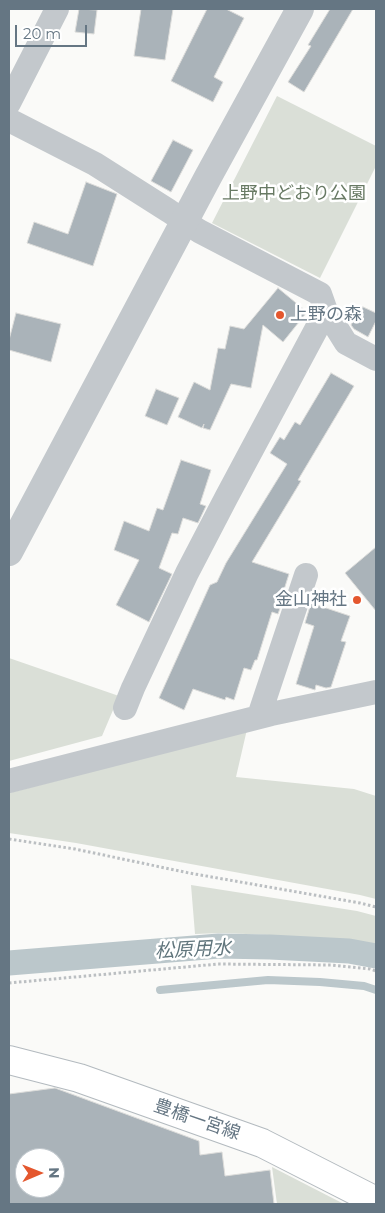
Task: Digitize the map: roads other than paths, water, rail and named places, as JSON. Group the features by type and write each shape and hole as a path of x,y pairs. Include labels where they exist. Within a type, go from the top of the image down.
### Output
{"main road":[{"name":"豊橋一宮線","path":"9,1060 79,1078 262,1142 376,1200"}],"street":[{"path":"9,103 57,9"},
{"path":"9,552 300,9"},
{"path":"9,120 95,164 221,244 320,294 326,312 346,343 376,359"},
{"path":"124,708 196,557 326,312"},
{"path":"259,716 306,575"},
{"path":"9,781 259,716 376,692"}],"waterway":[{"name":"松原用水","path":"9,963 219,946 349,951 376,956"},
{"path":"160,990 268,980 364,986 376,990"}],"place":[{"name":"上野の森","path":"280,315"},
{"name":"金山神社","path":"357,600"}],"park label":[{"name":"上野中どおり公園","path":"294,194"}]}
